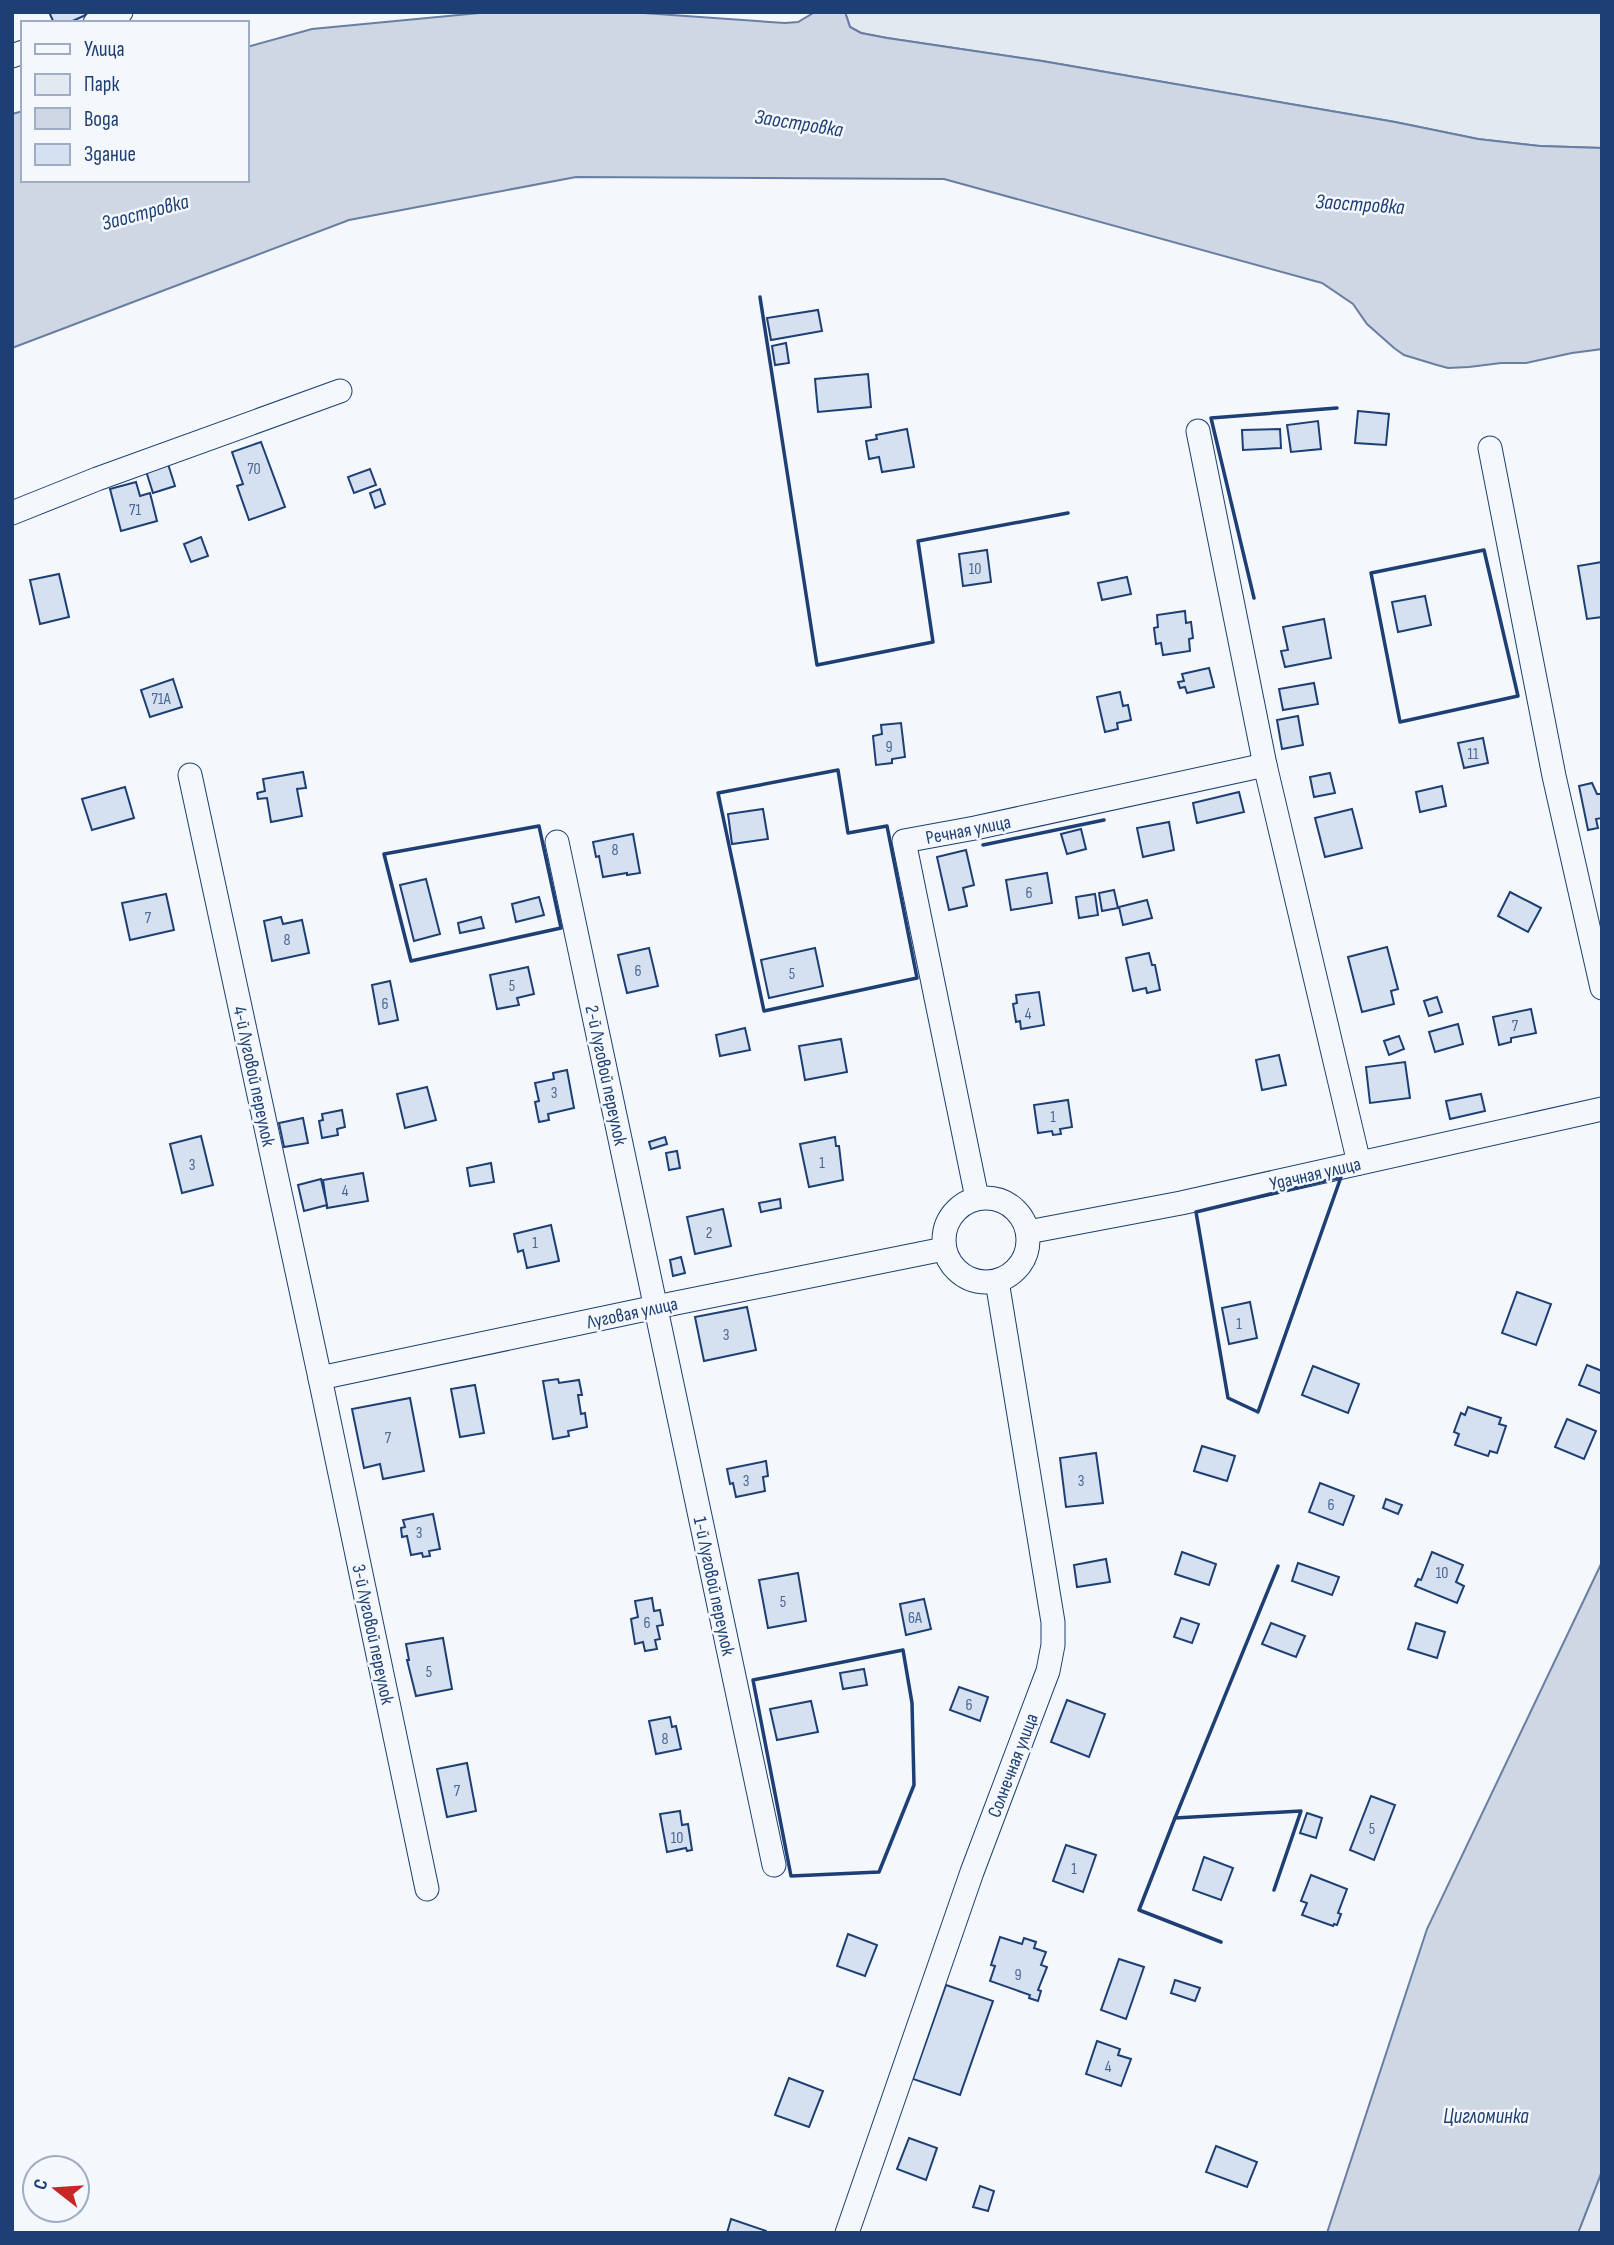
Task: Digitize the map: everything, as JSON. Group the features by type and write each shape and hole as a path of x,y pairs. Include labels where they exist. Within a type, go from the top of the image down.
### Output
{"street":[{"path":"100,21 121,12"},
{"path":"12,513 97,479 340,391"},
{"path":"1198,430 1265,765 1359,1163"},
{"path":"1490,448 1554,776 1602,988"},
{"name":"Речная улица","path":"977,1198 904,841 1265,765"},
{"name":"4-й Луговой переулок","path":"190,775 320,1378"},
{"name":"2-й Луговой переулок","path":"557,842 656,1307"},
{"name":"Удачная улица","path":"1028,1232 1181,1203 1602,1109"},
{"path":"977,1198 1004,1201 1023,1219 1028,1232 1028,1248 1022,1263 1011,1274 997,1281 983,1282 958,1273 944,1250 943,1236 947,1223 954,1212 977,1198"},
{"name":"Луговая улица","path":"320,1378 944,1250"},
{"name":"Солнечная улица","path":"847,2233 972,1872 1048,1671 1053,1645 1053,1622 997,1281"},
{"name":"1-й Луговой переулок","path":"656,1307 774,1865"},
{"name":"3-й Луговой переулок","path":"320,1378 427,1889"}],"green space":[{"path":"845,12 1602,12 1602,148 1539,146 1478,139 1395,122 1042,61 887,38 861,33 850,27"},
{"path":"1602,2171 1602,2233 1578,2233"}],"water":[{"name":"Заостровка","path":"490,12 629,12 785,23 798,22 815,12 845,12 850,27 861,33 887,38 1042,61 1395,122 1478,139 1540,146 1602,148 1602,349 1526,363 1448,368 1404,355 1367,324 1353,304 1322,283 944,179 576,177 349,220 12,348 12,114 21,112 21,182 248,182 248,47 312,29"},
{"name":"Цигломинка","path":"1602,1562 1602,2171 1578,2233 1327,2233 1427,1929"}],"building":[{"path":"49,12 84,12 86,15 72,21 53,21"},
{"path":"818,310 822,331 771,340 767,318"},
{"path":"786,343 789,363 775,365 772,346"},
{"path":"868,374 871,407 818,412 815,379"},
{"path":"1358,411 1389,414 1386,445 1355,443"},
{"path":"1318,421 1321,449 1291,452 1287,425"},
{"path":"907,429 914,467 882,472 879,457 869,459 866,441 877,439 876,435"},
{"path":"1280,429 1281,448 1243,450 1242,430"},
{"path":"261,442 285,507 249,520 237,486 243,484 232,452"},
{"path":"168,464 175,486 153,493 146,471"},
{"path":"370,469 376,485 354,493 348,477"},
{"path":"136,482 140,496 150,493 157,521 121,531 110,489"},
{"path":"380,489 385,504 375,508 370,493"},
{"path":"201,537 208,556 191,562 184,544"},
{"path":"987,550 991,582 963,586 959,554"},
{"path":"1602,562 1602,617 1587,619 1578,566"},
{"path":"59,574 69,617 40,624 30,580"},
{"path":"1127,577 1131,594 1102,600 1098,583"},
{"path":"1425,596 1431,625 1398,632 1392,602"},
{"path":"1185,611 1186,623 1191,622 1193,638 1189,639 1190,651 1163,655 1161,643 1156,644 1154,628 1158,627 1157,615"},
{"path":"1324,619 1331,658 1285,667 1281,651 1288,650 1283,627"},
{"path":"1209,668 1214,687 1187,693 1185,687 1180,688 1178,682 1184,681 1182,674"},
{"path":"173,679 182,707 150,717 141,690"},
{"path":"1314,683 1318,704 1283,710 1279,689"},
{"path":"1120,692 1123,706 1128,705 1131,720 1117,723 1118,729 1105,732 1097,697"},
{"path":"1298,716 1303,745 1282,749 1277,720"},
{"path":"901,723 905,757 892,759 892,763 876,765 873,736 882,734 881,725"},
{"path":"1483,738 1488,763 1464,768 1458,743"},
{"path":"303,772 306,788 297,789 302,816 271,822 267,798 258,799 257,793 265,791 263,779"},
{"path":"1330,773 1335,793 1314,797 1310,777"},
{"path":"1592,783 1597,794 1601,794 1602,818 1596,819 1598,828 1588,830 1579,786"},
{"path":"1442,786 1446,806 1420,812 1416,792"},
{"path":"125,787 134,818 92,830 82,799"},
{"path":"1239,792 1244,812 1197,823 1193,803"},
{"path":"763,809 768,839 732,844 728,814"},
{"path":"1352,809 1362,848 1325,857 1315,818"},
{"path":"1169,822 1174,850 1143,857 1137,828"},
{"path":"1081,829 1086,849 1067,854 1061,834"},
{"path":"633,834 640,873 603,877 593,842"},
{"path":"966,850 974,885 963,888 967,906 949,910 937,857"},
{"path":"1047,873 1052,903 1011,910 1006,880"},
{"path":"426,879 440,934 414,941 400,885"},
{"path":"1114,890 1118,908 1102,911 1099,893"},
{"path":"1510,892 1541,908 1528,932 1498,916"},
{"path":"166,894 174,930 130,940 122,903"},
{"path":"1095,894 1098,915 1079,918 1076,897"},
{"path":"539,897 544,915 516,922 512,904"},
{"path":"1147,900 1152,918 1123,925 1119,907"},
{"path":"281,917 283,924 302,920 309,953 272,961 264,921"},
{"path":"481,917 484,928 460,933 458,923"},
{"path":"1387,947 1398,989 1391,991 1394,1004 1362,1012 1348,957"},
{"path":"649,948 658,986 627,993 618,955"},
{"path":"815,948 823,986 769,998 761,960"},
{"path":"1149,953 1152,965 1155,965 1160,990 1147,993 1146,988 1133,991 1126,958"},
{"path":"528,967 534,994 517,998 519,1005 497,1009 490,975"},
{"path":"390,981 398,1020 379,1024 372,985"},
{"path":"1039,992 1044,1025 1021,1029 1020,1021 1016,1022 1013,1004 1017,1003 1016,995"},
{"path":"1437,997 1442,1012 1429,1016 1424,1001"},
{"path":"1531,1009 1536,1033 1511,1038 1511,1042 1499,1045 1493,1017"},
{"path":"1458,1024 1463,1044 1435,1052 1429,1032"},
{"path":"745,1028 750,1050 720,1056 716,1035"},
{"path":"1399,1036 1404,1049 1389,1055 1384,1041"},
{"path":"841,1039 847,1072 805,1080 799,1046"},
{"path":"1279,1055 1286,1085 1262,1090 1256,1060"},
{"path":"1405,1062 1410,1098 1370,1103 1366,1067"},
{"path":"567,1070 574,1108 548,1114 549,1120 539,1122 535,1102 539,1101 535,1083 554,1079 553,1073"},
{"path":"427,1087 436,1120 405,1128 397,1094"},
{"path":"1481,1094 1485,1111 1450,1119 1446,1101"},
{"path":"1068,1100 1072,1127 1060,1129 1061,1134 1053,1135 1052,1131 1038,1133 1034,1105"},
{"path":"342,1110 345,1127 337,1129 338,1135 322,1138 319,1121 323,1120 322,1114"},
{"path":"303,1118 308,1143 284,1147 279,1123"},
{"path":"201,1136 213,1185 182,1193 170,1144"},
{"path":"665,1137 667,1144 651,1149 649,1142"},
{"path":"835,1137 836,1146 839,1146 843,1180 809,1187 800,1144"},
{"path":"677,1151 680,1168 669,1170 666,1153"},
{"path":"491,1163 494,1182 470,1186 467,1168"},
{"path":"363,1173 368,1201 327,1208 323,1180"},
{"path":"321,1179 327,1205 304,1211 298,1185"},
{"path":"780,1199 781,1208 761,1212 759,1203"},
{"path":"723,1209 731,1246 695,1254 687,1217"},
{"path":"551,1225 559,1261 527,1268 523,1250 518,1252 514,1234"},
{"path":"681,1257 685,1273 673,1276 670,1260"},
{"path":"1517,1292 1551,1304 1536,1345 1502,1333"},
{"path":"1250,1302 1257,1338 1229,1344 1222,1308"},
{"path":"747,1307 756,1350 704,1361 695,1317"},
{"path":"1587,1365 1602,1371 1602,1394 1579,1385"},
{"path":"1313,1366 1359,1384 1348,1413 1302,1395"},
{"path":"558,1379 559,1383 579,1380 582,1395 578,1395 581,1414 585,1413 587,1427 568,1431 569,1436 553,1439 543,1381"},
{"path":"475,1385 484,1433 460,1437 451,1389"},
{"path":"410,1398 424,1471 383,1479 380,1464 364,1468 352,1409"},
{"path":"1468,1407 1501,1418 1499,1424 1506,1426 1497,1453 1490,1451 1488,1456 1455,1445 1459,1434 1454,1432 1461,1413 1465,1415"},
{"path":"1567,1419 1596,1431 1584,1459 1555,1447"},
{"path":"1202,1446 1235,1456 1227,1481 1194,1471"},
{"path":"1096,1453 1103,1503 1066,1507 1060,1458"},
{"path":"766,1461 768,1476 763,1477 765,1491 736,1497 727,1469"},
{"path":"1320,1483 1354,1496 1343,1525 1309,1512"},
{"path":"1386,1499 1402,1505 1398,1514 1383,1508"},
{"path":"433,1514 440,1549 429,1551 430,1556 423,1557 422,1553 411,1555 407,1536 402,1537 401,1528 405,1527 403,1520"},
{"path":"1182,1552 1216,1564 1209,1585 1175,1574"},
{"path":"1432,1552 1463,1565 1456,1582 1464,1586 1457,1603 1415,1586 1418,1579 1421,1580"},
{"path":"1106,1559 1110,1582 1077,1587 1074,1565"},
{"path":"1298,1563 1339,1577 1332,1595 1292,1581"},
{"path":"798,1573 806,1621 768,1628 759,1580"},
{"path":"652,1598 654,1611 660,1610 663,1625 657,1626 660,1639 655,1640 657,1649 645,1651 643,1642 635,1644 631,1619 638,1617 635,1601"},
{"path":"924,1599 931,1629 906,1635 900,1604"},
{"path":"1181,1618 1199,1624 1192,1643 1174,1637"},
{"path":"1271,1623 1305,1636 1296,1657 1262,1644"},
{"path":"1416,1623 1445,1632 1437,1658 1408,1649"},
{"path":"443,1638 452,1689 416,1696 406,1644"},
{"path":"864,1669 867,1685 843,1689 840,1673"},
{"path":"959,1687 988,1697 980,1721 950,1710"},
{"path":"1067,1700 1105,1714 1089,1757 1051,1742"},
{"path":"811,1701 818,1732 777,1740 770,1709"},
{"path":"670,1717 672,1727 676,1726 681,1749 656,1754 649,1721"},
{"path":"467,1763 476,1811 447,1817 437,1769"},
{"path":"1371,1796 1395,1805 1374,1860 1350,1850"},
{"path":"680,1811 682,1825 688,1824 692,1850 687,1851 686,1848 667,1852 660,1814"},
{"path":"1307,1813 1322,1818 1316,1838 1300,1833"},
{"path":"1066,1845 1096,1855 1083,1892 1053,1881"},
{"path":"1204,1857 1233,1868 1221,1900 1193,1890"},
{"path":"1311,1875 1347,1889 1338,1913 1341,1914 1337,1925 1302,1915 1307,1903 1301,1901"},
{"path":"848,1934 877,1945 865,1976 837,1966"},
{"path":"1000,1937 1022,1944 1024,1938 1036,1942 1034,1948 1046,1952 1041,1965 1047,1967 1038,1990 1041,1991 1038,2001 1029,1998 1030,1995 990,1981 995,1966 991,1965"},
{"path":"1119,1959 1144,1967 1126,2019 1101,2010"},
{"path":"1175,1980 1200,1988 1195,2001 1171,1993"},
{"path":"946,1985 993,2001 960,2095 913,2079"},
{"path":"1097,2041 1120,2049 1118,2055 1131,2059 1121,2086 1086,2074"},
{"path":"789,2078 823,2091 809,2127 775,2115"},
{"path":"909,2138 937,2148 926,2180 897,2169"},
{"path":"1216,2146 1257,2162 1247,2187 1206,2172"},
{"path":"980,2186 994,2191 988,2211 973,2207"},
{"path":"731,2219 766,2231 766,2233 727,2233"}],"wall":[{"path":"760,297 817,665 933,642 918,541 1068,513"},
{"path":"1254,598 1211,418 1337,408"},
{"path":"1484,550 1518,696 1400,722 1371,573 1484,550"},
{"path":"838,770 848,833 887,826 917,978 764,1011 718,793 838,770"},
{"path":"983,845 1104,820"},
{"path":"539,826 561,928 411,961 384,854 539,826"},
{"path":"1341,1177 1258,1412 1228,1398 1196,1212 1341,1177"},
{"path":"1175,1818 1278,1566"},
{"path":"903,1650 912,1703 914,1785 879,1872 791,1876 753,1680 903,1650"},
{"path":"1221,1942 1139,1910 1175,1818 1301,1811 1274,1890"}]}
